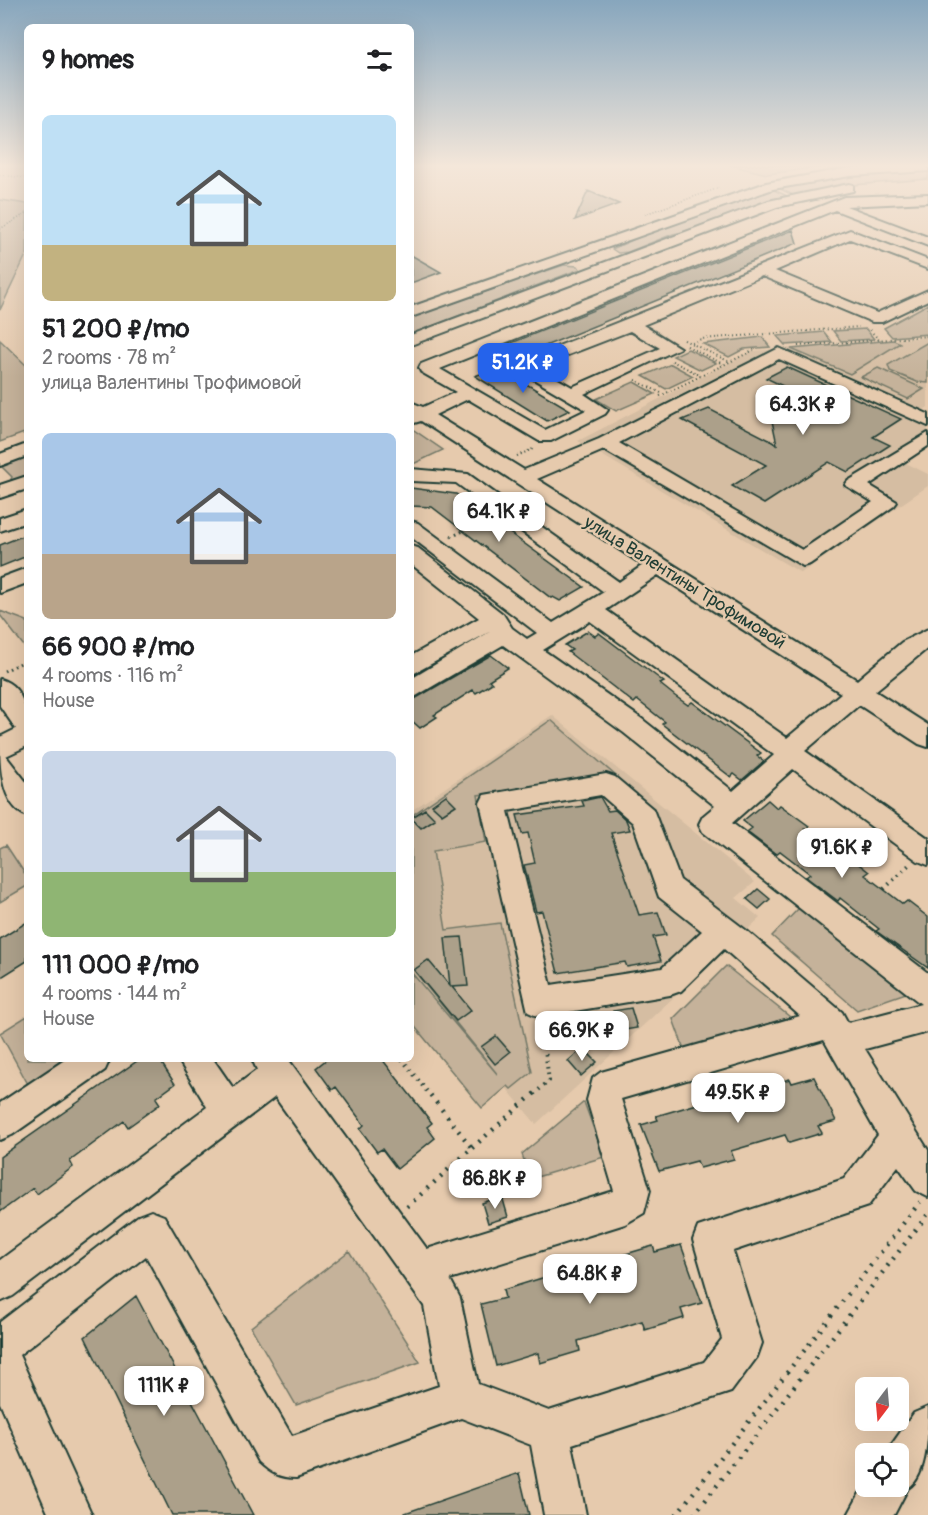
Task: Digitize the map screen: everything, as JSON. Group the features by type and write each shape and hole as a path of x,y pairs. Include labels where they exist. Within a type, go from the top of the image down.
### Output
{"street":[{"path":"414,311 626,236"},
{"path":"632,236 611,245 609,250 614,254 625,255 668,240 687,237"},
{"path":"414,339 691,236"},
{"path":"761,236 427,368 545,437 599,410 524,366 631,316 757,271 846,236"},
{"path":"854,236 928,265"},
{"path":"912,236 928,242"},
{"path":"564,243 583,251"},
{"path":"712,255 877,319 928,294"},
{"path":"488,285 563,263 584,265 582,272 535,293"},
{"path":"571,394 672,348 631,316 602,298"},
{"path":"522,478 605,443 779,353 928,421"},
{"path":"414,413 468,393"},
{"name":"улица Валентины Трофимовой","path":"414,413 522,478 928,737"},
{"path":"605,443 803,559 887,502 855,485 928,438"},
{"path":"0,460 24,451"},
{"path":"414,475 461,478 619,592"},
{"path":"0,476 0,482"},
{"path":"0,492 24,483"},
{"path":"0,525 24,516"},
{"path":"414,529 552,633"},
{"path":"414,554 526,650 633,726 732,806"},
{"path":"526,650 619,592 657,565"},
{"path":"0,586 24,576"},
{"path":"590,610 926,852"},
{"path":"414,666 500,626"},
{"path":"414,688 500,626"},
{"path":"922,648 859,692 787,752 785,761 713,824 928,992"},
{"path":"0,688 24,722"},
{"path":"0,748 24,736"},
{"path":"0,764 24,800"},
{"path":"723,930 670,981 539,1002 494,803 606,784 645,817 669,888 723,930 836,1032 898,1137 924,1190"},
{"path":"420,1270 625,1206 631,1200 632,1190 604,1100 605,1090 613,1084 836,1032 928,1017"},
{"path":"0,1123 90,1062"},
{"path":"196,1062 229,1112"},
{"path":"0,1283 229,1112 274,1067 441,1298 461,1398"},
{"path":"0,1346 151,1229 274,1447 284,1457 296,1457 461,1398 549,1431 717,1378 743,1343 711,1240 855,1193 898,1137"},
{"path":"0,1357 71,1515"},
{"path":"909,1455 928,1427"},
{"path":"549,1431 565,1515"},
{"path":"868,1515 880,1497"}],"path":[{"path":"692,343 701,339 874,326"},
{"path":"683,339 728,361"},
{"path":"677,341 723,364"},
{"path":"633,378 663,394"},
{"path":"534,454 538,446"},
{"path":"0,673 24,661"},
{"path":"884,889 926,852"},
{"path":"388,1225 549,1081 539,1002"},
{"path":"404,1062 472,1148"},
{"path":"676,1515 924,1190"},
{"path":"693,1515 928,1214"}],"shaded area":[{"path":"0,236 24,236 24,259 0,310"},
{"path":"643,236 669,236 628,252 618,253 612,249"},
{"path":"564,265 578,266 580,269 414,333 414,316"},
{"path":"928,304 928,334 892,337 884,328"},
{"path":"866,329 874,339 841,341 833,331"},
{"path":"824,332 832,342 785,345 777,336"},
{"path":"762,337 770,347 744,349 729,357 703,344"},
{"path":"928,337 928,407 921,412 928,416 928,448 906,463 928,474 928,486 801,573 578,441 752,351"},
{"path":"0,340 24,363 24,433 0,442"},
{"path":"894,340 900,343 850,374 791,349"},
{"path":"928,342 928,383 917,382 890,371 888,365"},
{"path":"688,349 716,363 701,370 673,356"},
{"path":"671,364 693,376 666,389 643,376"},
{"path":"878,368 924,389 908,399 861,377"},
{"path":"634,382 655,394 616,411 596,399"},
{"path":"414,430 443,450 414,464"},
{"path":"24,456 24,477 9,483 12,477 0,465"},
{"path":"0,611 24,620 24,646 0,615"},
{"path":"552,715 755,882 736,898 760,918 536,1124 414,977 414,809"},
{"path":"551,720 616,776 478,795 486,842 433,851 446,930 500,923 532,1072 511,1089 508,1086 482,1108 414,1026 414,976 498,1075 414,971 414,814"},
{"path":"6,845 24,872 24,888 0,902 0,848"},
{"path":"799,908 906,993 857,1010 772,936"},
{"path":"726,966 790,1017 684,1049 673,1019"},
{"path":"24,1018 24,1062 64,1062 29,1086 0,1033"},
{"path":"584,1102 604,1157 530,1179 522,1154"},
{"path":"349,1251 420,1362 296,1405 251,1327"}],"building":[{"path":"779,236 795,236 797,243 511,360 494,350"},
{"path":"414,257 425,263 441,272 414,282"},
{"path":"498,367 570,410 547,421 475,376"},
{"path":"787,367 901,419 873,437 890,445 848,472 829,462 764,504 732,486 766,465 682,420 709,409 777,444 772,421 810,399 766,378"},
{"path":"414,488 456,494 584,587 560,601 551,598 432,507 414,506"},
{"path":"24,535 24,557 0,567 0,545"},
{"path":"588,631 595,636 599,633 664,682 660,684 675,696 688,705 692,702 761,753 757,756 764,761 742,780 734,774 731,777 662,724 665,722 637,700 634,703 568,652 572,650 565,645"},
{"path":"491,655 508,668 489,680 492,683 476,693 473,690 434,715 437,717 420,728 414,723 414,699"},
{"path":"446,795 456,805 442,814 432,805"},
{"path":"600,797 608,811 615,810 626,820 630,830 611,833 639,915 658,912 666,935 653,937 661,961 627,967 625,962 558,973 542,911 536,912 524,865 535,863 528,833 522,834 517,815 584,806 582,801"},
{"path":"768,800 777,808 780,805 809,826 805,829 834,852 838,848 869,872 865,875 903,904 907,901 928,917 928,968 876,931 879,929 840,898 838,901 806,877 810,874 780,851 776,854 747,832 752,828 743,821"},
{"path":"425,809 435,819 421,828 414,821 414,816"},
{"path":"758,889 770,899 759,909 747,899"},
{"path":"24,924 24,963 0,978 0,939"},
{"path":"462,937 468,986 452,987 471,1010 456,1021 414,970 428,960 450,986 445,938"},
{"path":"631,1008 637,1028 619,1031 613,1011"},
{"path":"496,1036 510,1052 495,1064 481,1047"},
{"path":"583,1048 597,1062 581,1076 568,1061"},
{"path":"136,1062 161,1062 175,1084 156,1098 160,1104 128,1127 124,1121 70,1161 73,1167 37,1194 33,1188 0,1212 0,1157"},
{"path":"323,1062 384,1062 432,1123 427,1127 435,1138 397,1169 382,1149 377,1152 360,1129 364,1125 336,1087 332,1090 316,1068"},
{"path":"814,1077 836,1121 818,1126 822,1133 789,1143 785,1135 731,1151 734,1159 700,1168 697,1161 659,1171 641,1125 658,1120 656,1116 704,1102 706,1107 745,1096 743,1092 790,1079 792,1083"},
{"path":"502,1196 508,1217 488,1223 482,1203"},
{"path":"681,1245 702,1303 681,1309 684,1318 645,1330 642,1321 578,1341 580,1351 540,1363 538,1353 496,1366 481,1304 505,1298 503,1290 555,1274 557,1282 604,1268 602,1261 653,1246 655,1252"},
{"path":"136,1296 253,1515 172,1515 85,1337"},
{"path":"519,1473 529,1515 405,1515 405,1513"}]}
